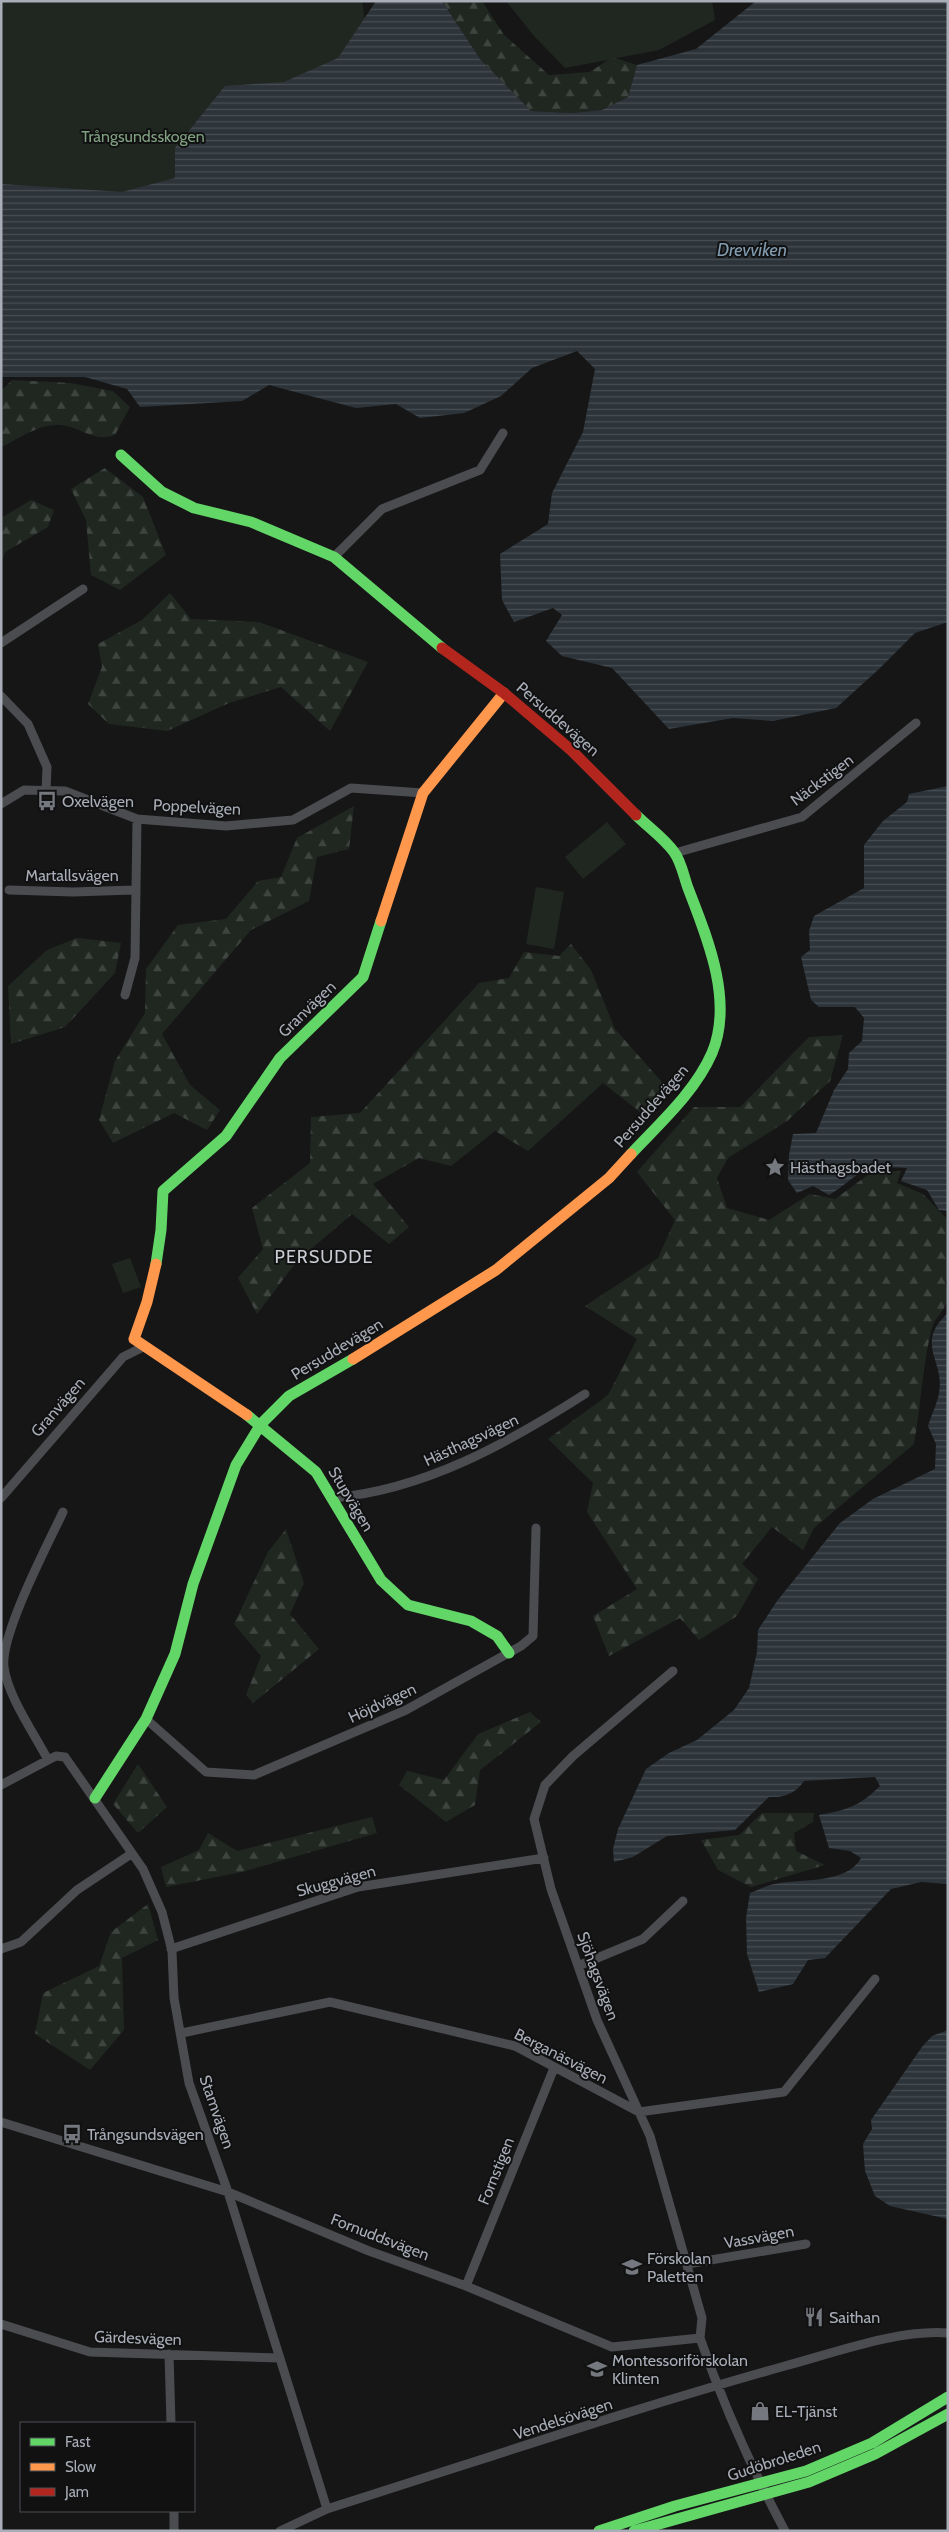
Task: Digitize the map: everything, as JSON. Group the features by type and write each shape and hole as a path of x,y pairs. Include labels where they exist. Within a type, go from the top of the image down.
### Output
{"street":[{"path":"334,557 382,509 480,470 503,433"},
{"name":"Persuddevägen","path":"95,1798 146,1719 175,1654 193,1584 236,1465 261,1424 290,1396 496,1270 609,1178 675,1107 704,1070 713,1051 720,1011 715,970 700,919 675,853 570,750 504,693 433,641 334,557 252,522 194,508 162,492 121,455"},
{"path":"1,643 83,589"},
{"name":"Granvägen","path":"134,1339 150,1300 163,1232 163,1191 226,1136 280,1058 363,977 423,793 504,693"},
{"path":"1,696 28,724 47,767 46,791"},
{"name":"Näckstigen","path":"675,853 802,817 916,723"},
{"name":"Poppelvägen","path":"1,804 24,790 65,791 137,819 226,826 293,820 351,788 423,793"},
{"name":"Martallsvägen","path":"125,995 135,958 134,890 137,819"},
{"name":"Martallsvägen","path":"9,890 73,892 134,890"},
{"name":"Stupvägen","path":"134,1339 261,1424 316,1472 381,1580 408,1604 471,1621 497,1636 509,1653"},
{"name":"Granvägen","path":"1,1498 123,1357 145,1346"},
{"name":"Hästhagsvägen","path":"332,1498 359,1496 431,1477 533,1428 585,1394"},
{"path":"1,1785 48,1760 12,1692 4,1667 5,1646 30,1582 63,1512"},
{"name":"Höjdvägen","path":"146,1719 206,1772 254,1774 406,1710 509,1653 534,1636 536,1528"},
{"name":"Sjöhagsvägen","path":"673,1671 573,1756 545,1785 534,1819 551,1889 597,2020 650,2136 702,2318 700,2338"},
{"name":"Stamvägen","path":"48,1760 56,1756 65,1757 143,1869 162,1912 171,1949 174,1998 182,2033 189,2083 228,2192 327,2509"},
{"path":"1,1949 21,1942 77,1890 131,1854"},
{"name":"Skuggvägen","path":"171,1949 358,1887 544,1858"},
{"path":"578,1966 643,1939 683,1901"},
{"path":"639,2112 784,2092 875,1979"},
{"name":"Berganäsvägen","path":"182,2033 330,2002 515,2046 639,2112"},
{"name":"Fornstigen","path":"466,2286 554,2068"},
{"name":"Fornuddsvägen","path":"1,2122 228,2192 369,2251 466,2286 612,2347 700,2338"},
{"name":"Vassvägen","path":"687,2264 806,2244"},
{"name":"Gärdesvägen","path":"1,2324 90,2352 279,2358"},
{"name":"Vendelsövägen","path":"280,2531 327,2509 716,2385 878,2341 935,2332 948,2334"},
{"path":"700,2338 716,2385 763,2490 784,2531"},
{"path":"169,2354 171,2422"},
{"name":"Gudöbroleden","path":"634,2531 763,2490 872,2443 948,2398"},
{"name":"Gudöbroleden","path":"599,2531 675,2506 809,2482 875,2454 948,2414"},
{"path":"174,2512 174,2531"}],"green space":[{"name":"Trångsundsskogen","path":"1,1 362,1 400,249 1,281"},
{"path":"442,1 482,1 504,35 549,75 590,72 612,57 637,65 628,97 602,110 573,113 531,111 480,59"},
{"path":"506,1 712,1 715,20 659,50 565,68 535,37"},
{"path":"12,380 70,383 113,391 130,407 115,435 107,437 93,436 67,426 51,425 36,429 1,447 1,391"},
{"path":"105,468 143,497 166,555 120,590 91,575 86,520 71,489"},
{"path":"31,500 54,510 48,527 5,552 1,563 1,518"},
{"path":"170,593 191,619 259,622 368,662 330,731 281,687 229,703 167,731 109,724 88,704 102,667 98,644 142,620"},
{"path":"354,806 349,849 317,857 309,901 251,930 162,1034 190,1085 220,1110 207,1130 174,1113 113,1143 99,1120 115,1061 145,1013 146,969 178,925 226,919 258,881 281,877 297,838"},
{"path":"607,822 626,844 583,879 565,857"},
{"path":"536,887 564,892 554,949 526,944"},
{"path":"77,938 121,943 115,973 65,1027 11,1044 8,986 47,950"},
{"path":"571,944 591,970 615,1029 668,1089 645,1116 603,1083 528,1151 495,1131 451,1166 419,1158 373,1184 409,1227 389,1244 352,1214 297,1261 257,1314 238,1278 263,1249 252,1208 310,1163 311,1117 360,1113 479,983 509,978 524,952 559,956"},
{"path":"843,1035 830,1081 787,1121 728,1158 717,1178 727,1208 769,1220 810,1194 835,1199 872,1172 901,1171 897,1183 923,1194 948,1220 947,1301 933,1324 924,1371 914,1444 814,1528 803,1550 772,1527 742,1564 758,1579 737,1616 699,1640 680,1618 609,1656 593,1616 637,1589 587,1512 593,1483 548,1439 608,1395 637,1339 585,1306 658,1258 675,1220 637,1172 694,1107 740,1107 809,1037"},
{"path":"130,1258 141,1287 123,1293 112,1264"},
{"path":"286,1529 304,1583 290,1614 319,1649 253,1703 246,1695 261,1656 234,1624 268,1552"},
{"path":"530,1712 541,1722 480,1770 475,1805 446,1822 399,1785 407,1771 444,1780 478,1734"},
{"path":"138,1764 167,1807 138,1833 113,1804"},
{"path":"762,1813 814,1813 813,1822 794,1833 796,1851 825,1865 751,1887 718,1870 701,1840 739,1835"},
{"path":"372,1817 377,1833 242,1872 166,1887 161,1867 199,1850 208,1833 237,1851"},
{"path":"148,1904 158,1940 122,1958 124,2030 90,2070 35,2034 43,1993 99,1966 111,1932"}],"water":[{"name":"Drevviken","path":"376,1 442,1 480,59 531,111 573,113 602,110 628,97 637,65 696,49 756,1 948,1 948,622 915,633 836,708 773,721 733,718 669,729 612,668 562,656 546,641 562,615 553,608 514,622 502,600 500,554 548,524 552,493 583,432 595,369 577,351 532,368 501,396 464,413 420,418 396,404 356,408 269,385 242,401 140,407 127,389 85,377 1,377 1,184 122,192 175,178 175,148 225,86 284,82 338,58"},
{"path":"948,786 948,1211 939,1210 927,1190 901,1181 907,1168 869,1169 857,1175 829,1195 813,1186 797,1193 788,1180 789,1155 793,1134 816,1133 834,1090 848,1069 849,1053 862,1041 864,1018 855,1007 819,1007 811,1000 801,957 810,950 809,931 814,916 864,888 864,845 883,821 907,802 909,794"},
{"path":"948,1313 948,1884 921,1882 891,1889 825,1958 808,1960 793,1984 759,1992 747,1954 746,1918 750,1893 766,1886 786,1882 834,1877 854,1867 861,1858 850,1851 829,1848 819,1815 845,1809 859,1803 880,1786 875,1777 804,1781 789,1794 780,1797 769,1797 735,1830 667,1836 633,1857 614,1862 613,1849 618,1829 646,1769 669,1753 697,1740 734,1710 749,1688 757,1652 758,1630 777,1601 840,1523 873,1499 935,1469 936,1444 928,1426 938,1397 940,1381 932,1343 933,1334 938,1324"},
{"path":"948,2030 948,2219 890,2206 875,2196 865,2171 863,2144 872,2129 871,2120 922,2047 932,2036"}],"traffic: fast":[{"path":"121,455 162,492 194,508 251,522 334,557 442,648"},
{"path":"631,1154 687,1094 705,1067 712,1053 718,1033 720,1012 719,991 710,948 679,860 666,842 636,815"},
{"path":"156,1264 161,1230 163,1191 226,1136 280,1058 363,977 381,921"},
{"path":"95,1798 146,1719 175,1654 193,1584 236,1465 261,1424 289,1396 353,1359"},
{"path":"247,1415 316,1472 381,1580 408,1605 471,1621 497,1636 509,1653"},
{"path":"599,2531 675,2506 806,2471 872,2443 948,2397"},
{"path":"634,2531 809,2482 875,2454 948,2414"}],"traffic: slow":[{"path":"381,921 423,793 504,693"},
{"path":"353,1359 496,1270 609,1178 631,1154"},
{"path":"156,1264 147,1302 134,1339 247,1415"}],"traffic: jam":[{"path":"442,648 504,693 571,750 636,815"}],"place":[{"name":"Oxelvägen","path":"47,801"},
{"name":"Hästhagsbadet","path":"775,1167"},
{"name":"Trångsundsvägen","path":"72,2134"},
{"name":"Förskolan Paletten","path":"632,2267"},
{"name":"Saithan","path":"814,2317"},
{"name":"Montessoriförskolan Klinten","path":"597,2369"},
{"name":"EL-Tjänst","path":"760,2411"}],"district":[{"name":"PERSUDDE","path":"324,1257"}]}
